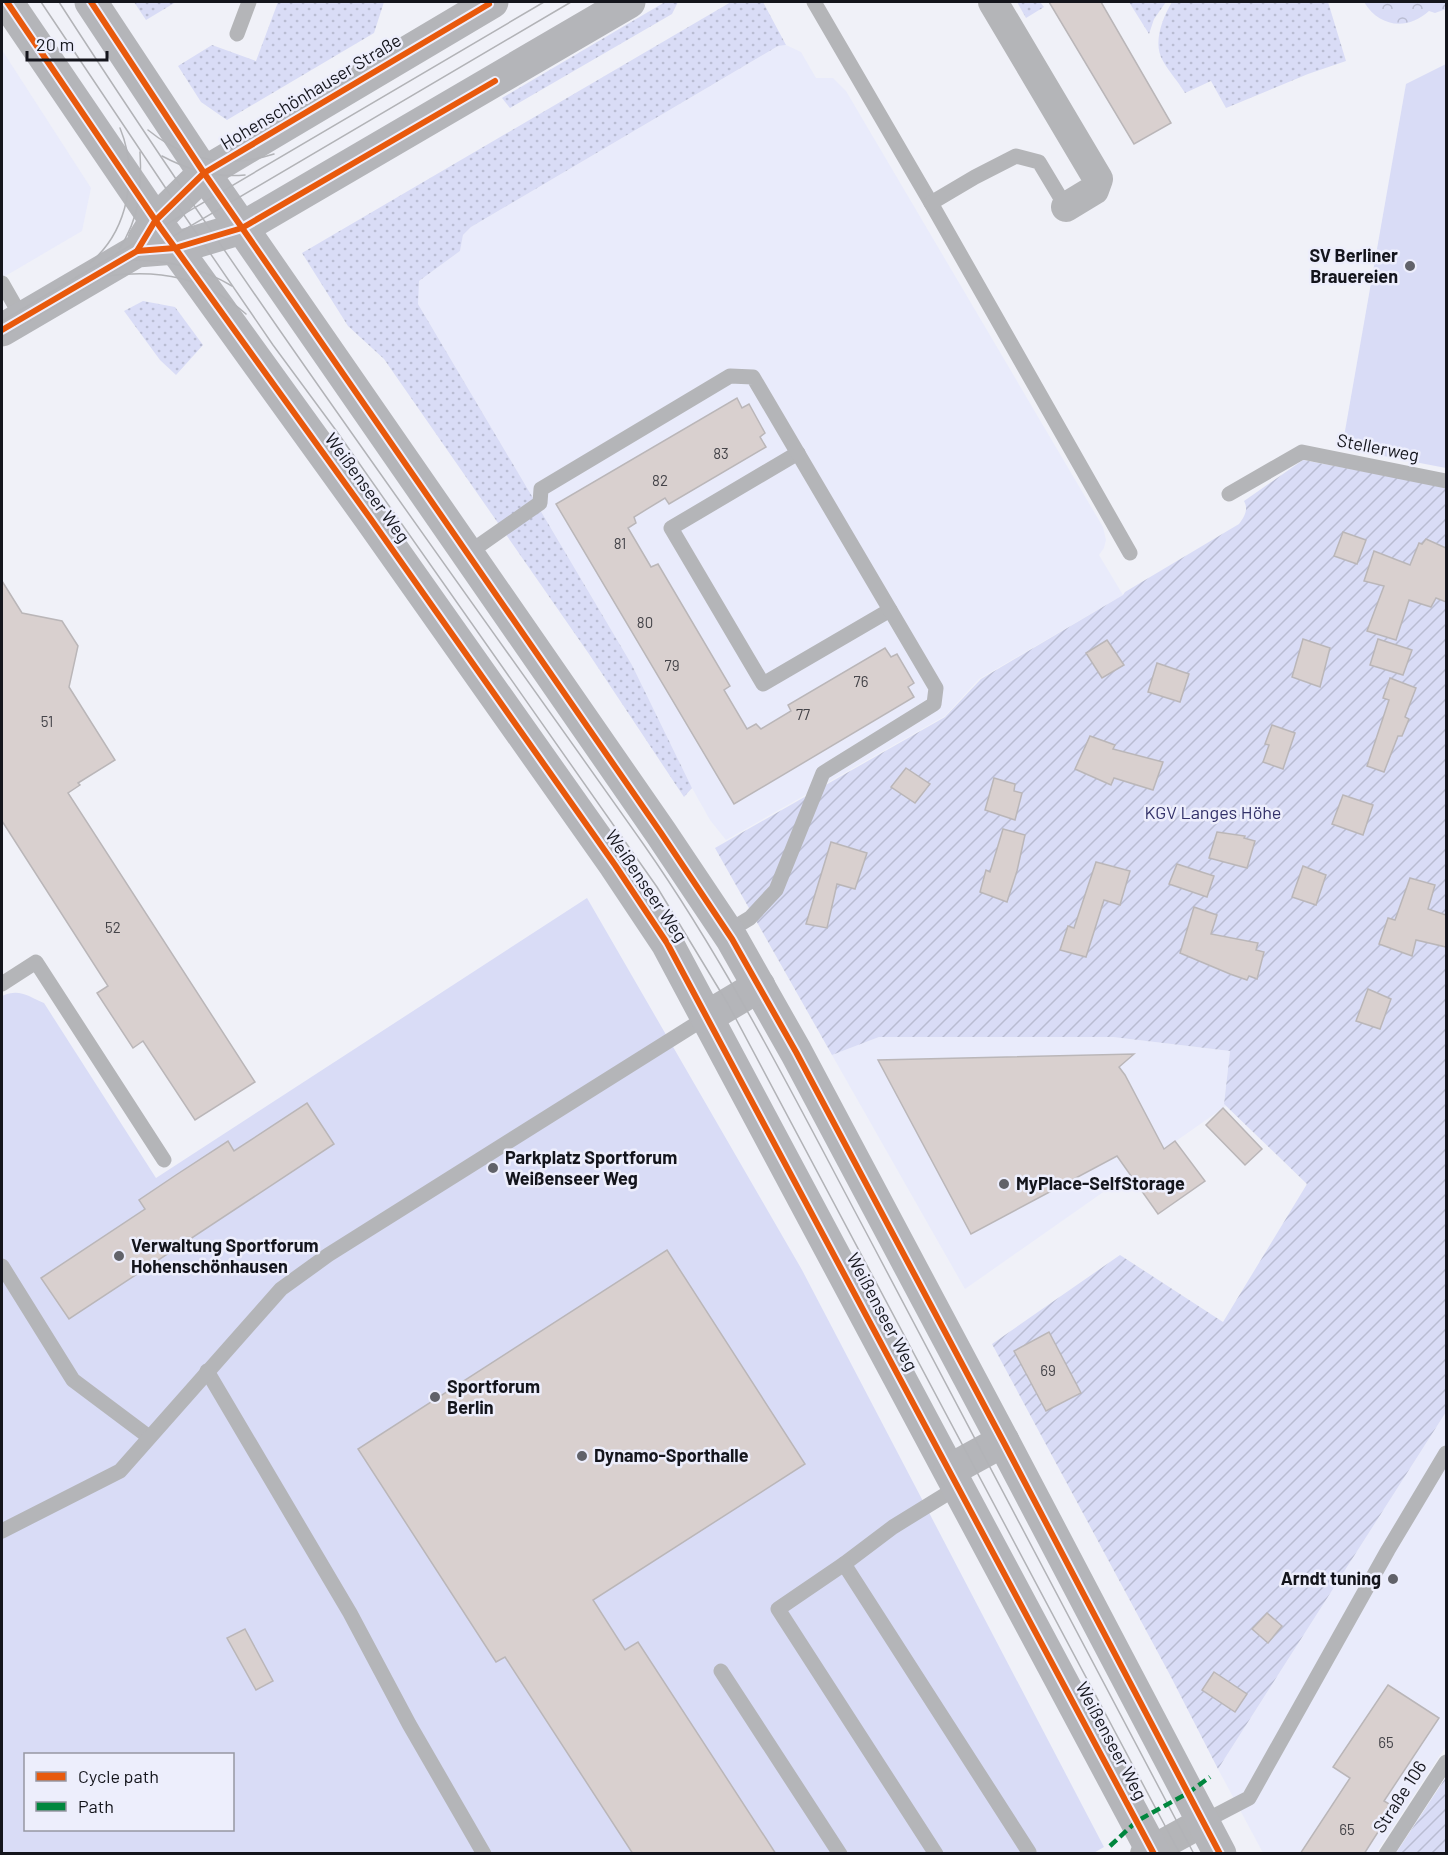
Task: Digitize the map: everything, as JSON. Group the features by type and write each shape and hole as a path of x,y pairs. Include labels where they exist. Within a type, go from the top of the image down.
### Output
{"main road":[{"name":"Weißenseer Weg","path":"7,2 155,221 370,518 615,865 667,943 954,1478 1150,1852"},
{"path":"91,2 204,173 661,833 727,932 801,1061 1004,1441 1220,1854"},
{"name":"Hohenschönhauser Straße","path":"137,251 155,221 204,173 492,2"},
{"path":"12,324 137,251 174,248 242,228 629,2"},
{"path":"707,1017 759,986"},
{"path":"954,1478 1004,1441"}],"street":[{"path":"993,2 1098,179 1094,190 1066,207"},
{"path":"1150,1852 1203,1822"}],"lane":[{"path":"237,33 249,2"},
{"path":"814,2 1130,553"},
{"path":"931,203 1016,156 1039,162 1066,207"},
{"path":"2,284 12,324"},
{"path":"466,554 540,503 541,489 730,376 753,377 936,688 934,704 823,773 776,890 750,918 727,932"},
{"name":"Stellerweg","path":"1229,494 1302,452 1446,481"},
{"path":"798,453 671,528 763,684 890,610"},
{"path":"2,984 36,962 164,1160"},
{"path":"2,1531 120,1471 281,1289 297,1276 707,1017"},
{"path":"2,1266 73,1380 149,1437"},
{"path":"207,1371 350,1613 409,1724 484,1854"},
{"path":"1203,1822 1249,1798 1388,1550 1446,1453"},
{"path":"936,1854 778,1609 844,1564 954,1478"},
{"path":"844,1564 1029,1852 1028,1854"},
{"path":"721,1671 840,1854"},
{"name":"Straße 106","path":"1386,1854 1446,1762"}],"shaded area":[{"path":"786,45 801,52 816,78 833,78 846,91 1103,527 1106,540 1099,555 1123,595 979,679 945,716 726,840 710,820 692,788 632,665 418,304 417,293 419,281 460,251 463,235 471,227 778,46"},
{"path":"2,50 91,188 82,231 2,278"},
{"path":"879,1037 1113,1037 1230,1051 1224,1104 1226,1106 965,1289 832,1055"},
{"name":"Arndt tuning","path":"1446,1412 1446,1746 1376,1853 1263,1853 1218,1769"}],"green space":[{"path":"134,2 176,2 146,20"},
{"path":"278,2 384,2 374,33 227,120 201,102 178,66 212,45 256,61"},
{"path":"665,2 678,2 672,14 510,108 502,98"},
{"path":"731,2 763,2 786,45 778,46 471,227 463,235 460,251 419,281 418,304 632,665 692,788 684,797 589,654 384,359 348,326 302,253"},
{"path":"1017,2 1040,2 1044,7 1026,18"},
{"path":"1129,2 1166,2 1154,19 1149,34"},
{"path":"1172,2 1328,2 1346,61 1226,108 1211,81 1185,93 1163,61 1158,46 1160,30"},
{"path":"1364,2 1446,2 1446,9 1435,13 1429,11 1412,22 1403,24 1377,17"},
{"name":"SV Berliner Brauereien","path":"1446,64 1446,468 1342,448 1406,84"},
{"path":"143,301 175,307 203,345 176,375 160,360 124,311"},
{"name":"KGV Langes Höhe","path":"1303,460 1446,487 1446,1412 1218,1769 992,1344 1120,1255 1223,1322 1307,1184 1224,1104 1230,1051 1113,1037 879,1037 832,1055 715,848 945,717 981,679 1239,524 1246,510 1244,501"},
{"name":"Sportforum Berlin","path":"587,898 802,1270 1104,1847 1092,1854 2,1853 2,996 19,993 44,1003 156,1178"},
{"path":"1446,1777 1446,1853 1396,1853"}],"building":[{"path":"1049,2 1101,2 1171,123 1134,144"},
{"path":"737,398 742,408 749,404 765,433 760,437 766,447 669,504 665,498 634,517 636,523 628,528 651,567 658,564 730,686 724,690 747,729 756,724 761,729 791,711 788,705 885,648 891,657 897,654 914,683 908,687 914,697 734,804 556,504"},
{"path":"1343,532 1366,540 1357,564 1334,556"},
{"path":"1426,539 1446,548 1446,602 1436,598 1431,607 1409,600 1396,640 1367,631 1384,586 1364,581 1374,551 1410,565 1419,543 1422,544"},
{"path":"2,581 22,613 62,621 78,646 69,687 115,760 78,783 80,785 68,793 255,1082 195,1120 143,1041 133,1048 97,993 108,986 2,821"},
{"path":"1303,639 1330,648 1320,687 1292,677"},
{"path":"1378,639 1412,650 1403,675 1370,665"},
{"path":"1107,640 1124,665 1102,678 1086,653"},
{"path":"1157,663 1189,674 1180,702 1148,692"},
{"path":"1390,678 1416,688 1405,717 1409,719 1402,736 1398,736 1384,772 1367,766 1389,700 1383,698"},
{"path":"1272,725 1295,733 1283,769 1263,762 1269,745 1265,744"},
{"path":"1090,736 1115,745 1113,749 1163,762 1153,790 1114,778 1111,785 1075,769"},
{"path":"906,768 930,784 915,803 891,787"},
{"path":"994,778 1015,784 1014,791 1022,793 1015,820 985,810"},
{"path":"1343,795 1373,805 1363,835 1332,824"},
{"path":"1003,829 1025,835 1007,902 980,892 986,870 990,872"},
{"path":"1217,832 1245,836 1244,838 1255,841 1247,868 1209,858"},
{"path":"831,842 867,853 855,889 837,884 827,928 806,924"},
{"path":"1096,862 1130,871 1120,905 1104,900 1086,957 1060,950 1068,926 1074,928"},
{"path":"1177,864 1214,876 1207,897 1169,884"},
{"path":"1303,866 1326,875 1316,905 1292,897"},
{"path":"1410,878 1435,885 1428,909 1446,915 1446,947 1416,940 1412,956 1379,944 1388,918 1395,920"},
{"path":"1194,907 1217,915 1211,934 1258,943 1256,950 1264,952 1257,979 1249,976 1247,980 1180,953"},
{"path":"1368,989 1391,999 1380,1029 1356,1021"},
{"name":"MyPlace-SelfStorage","path":"1134,1054 1119,1067 1164,1149 1175,1141 1205,1181 1158,1214 1117,1156 971,1234 878,1060"},
{"path":"307,1103 334,1144 69,1319 41,1278 145,1209 139,1200 176,1175 228,1141 234,1151"},
{"path":"1223,1108 1262,1149 1245,1165 1206,1125"},
{"name":"Dynamo-Sporthalle","path":"667,1250 805,1464 593,1600 625,1650 638,1642 776,1854 633,1854 505,1657 496,1662 358,1449"},
{"path":"1049,1332 1081,1393 1046,1411 1014,1351"},
{"path":"1267,1613 1282,1626 1268,1643 1252,1629"},
{"path":"245,1629 273,1681 256,1690 227,1638"},
{"path":"1214,1672 1247,1694 1235,1712 1202,1690"},
{"path":"1388,1685 1439,1718 1384,1801 1394,1807 1364,1854 1300,1854 1350,1778 1333,1767"}],"tram line":[{"path":"41,2 273,345 335,429 657,887 728,1004 1180,1854"},
{"path":"59,2 273,321 644,845 705,939 789,1086 1194,1854"},
{"path":"2,321 544,2"},
{"path":"2,337 571,2"},
{"path":"90,263 113,235 126,201 129,164 120,128"},
{"path":"148,130 177,149 208,159 240,161 274,154"},
{"path":"119,249 131,226 138,202 141,178 140,152"},
{"path":"162,156 202,172 245,175"},
{"path":"131,260 183,266 208,274 232,286"},
{"path":"107,276 146,274 181,278 214,291 246,314"}],"marked path":[{"path":"1110,1846 1137,1821 1188,1793 1210,1777"}],"cycle path":[{"path":"7,2 160,227 370,518 615,865 667,943 1154,1854"},
{"path":"91,2 204,173 732,939 796,1052 1220,1854"},
{"path":"137,251 155,221 204,173 489,4"},
{"path":"2,330 137,251 175,248 242,228 495,81"}],"place":[{"name":"SV Berliner Brauereien","path":"1410,266"},
{"name":"Parkplatz Sportforum Weißenseer Weg","path":"493,1168"},
{"name":"MyPlace-SelfStorage","path":"1004,1184"},
{"name":"Verwaltung Sportforum Hohenschönhausen","path":"119,1256"},
{"name":"Sportforum Berlin","path":"435,1397"},
{"name":"Dynamo-Sporthalle","path":"582,1456"},
{"name":"Arndt tuning","path":"1393,1579"}]}
